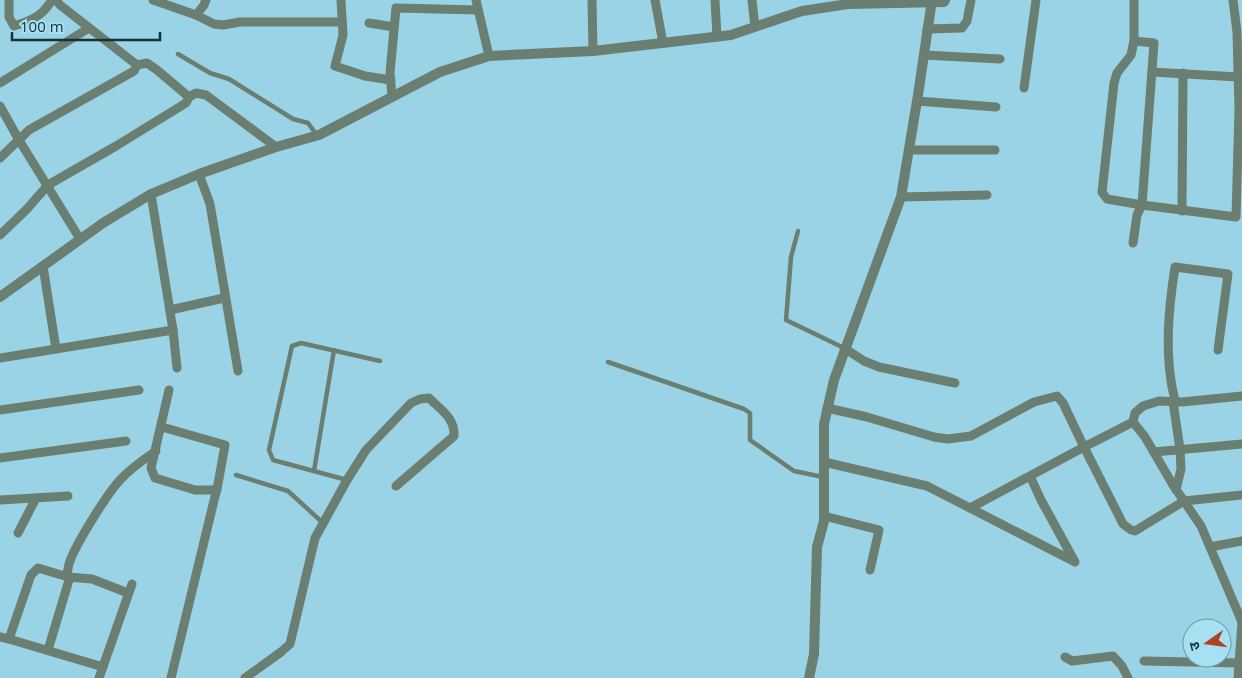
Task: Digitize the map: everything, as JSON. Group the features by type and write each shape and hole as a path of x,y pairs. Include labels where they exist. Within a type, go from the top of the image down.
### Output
{"street":[{"path":"9,0 9,17 14,26 29,21 44,12 52,0"},
{"path":"56,0 137,65"},
{"path":"153,0 196,15 214,24 223,25 240,22 342,22"},
{"path":"196,15 206,0"},
{"path":"341,0 343,35 335,66 365,76 391,80"},
{"path":"476,0 488,56"},
{"path":"592,0 593,51"},
{"path":"654,0 663,43"},
{"path":"714,0 716,36"},
{"path":"752,0 755,27"},
{"path":"928,29 965,26 971,0"},
{"path":"1024,88 1036,0"},
{"path":"1134,0 1134,41 1131,55 1117,73 1114,83 1102,192 1107,199 1142,206 1239,217 1239,15 1233,0"},
{"path":"808,678 814,654 817,547 824,516 824,424 834,380 844,348 901,197 931,1"},
{"path":"2,292 43,266 103,223 151,194 198,174 276,147 317,136 440,72 488,56 593,51 731,35 802,11 848,2 945,1"},
{"path":"392,97 391,80 396,4 478,10"},
{"path":"369,23 394,27"},
{"path":"0,83 89,28"},
{"path":"1133,243 1136,215 1142,206 1154,43 1134,41"},
{"path":"924,55 1000,59"},
{"path":"0,158 29,130 134,70 137,65 146,63 189,97"},
{"path":"1152,72 1238,77"},
{"path":"1182,211 1183,73"},
{"path":"0,235 48,185 179,108 186,103 189,97 196,93 206,95 276,147"},
{"path":"917,101 996,107"},
{"path":"0,106 18,140 48,185 80,239"},
{"path":"909,150 995,150"},
{"path":"198,174 210,204 224,298 238,371"},
{"path":"151,194 173,330 177,368"},
{"path":"901,197 987,195"},
{"path":"43,266 56,349"},
{"path":"1176,490 1180,469 1180,449 1167,339 1175,267 1228,274 1218,350"},
{"path":"170,310 224,298"},
{"path":"0,358 173,330"},
{"path":"844,348 864,361 879,367 954,383"},
{"path":"0,410 139,390"},
{"path":"169,390 151,468 155,478 195,490 217,490"},
{"path":"827,408 866,417 934,437 948,438 971,436 1034,402 1057,396 1063,403 1123,524 1131,530 1136,531 1184,501 1242,495"},
{"path":"1238,678 1242,622 1201,526 1176,490 1145,437 1133,422 1134,413 1143,406 1159,401 1174,402 1242,396"},
{"path":"245,678 290,644 315,538 366,450 411,402 429,398 452,420 454,436 396,486"},
{"path":"970,508 1133,422"},
{"path":"162,427 225,445 217,490 171,678"},
{"path":"0,458 126,441"},
{"path":"1154,452 1242,444"},
{"path":"48,650 72,557 101,506 119,482 133,467 156,451"},
{"path":"824,462 927,486 952,497 1075,562 1030,476"},
{"path":"0,500 68,496"},
{"path":"18,533 36,498"},
{"path":"824,516 879,530 870,570"},
{"path":"1210,547 1242,541"},
{"path":"99,678 103,668 130,588 92,579 68,577 38,568 31,575 4,638 103,668"},
{"path":"1065,657 1072,661 1113,656 1122,666 1128,678"},
{"path":"1144,661 1239,663"}],"lane":[{"path":"178,54 210,73 229,78 293,119 308,123 317,136"},
{"path":"798,231 791,258 786,320 844,348"},
{"path":"347,480 273,460 269,450 292,346 300,343 380,361"},
{"path":"314,471 334,350"},
{"path":"608,362 744,409 750,414 750,440 794,471 824,477"},
{"path":"236,475 288,491 323,523"}]}
